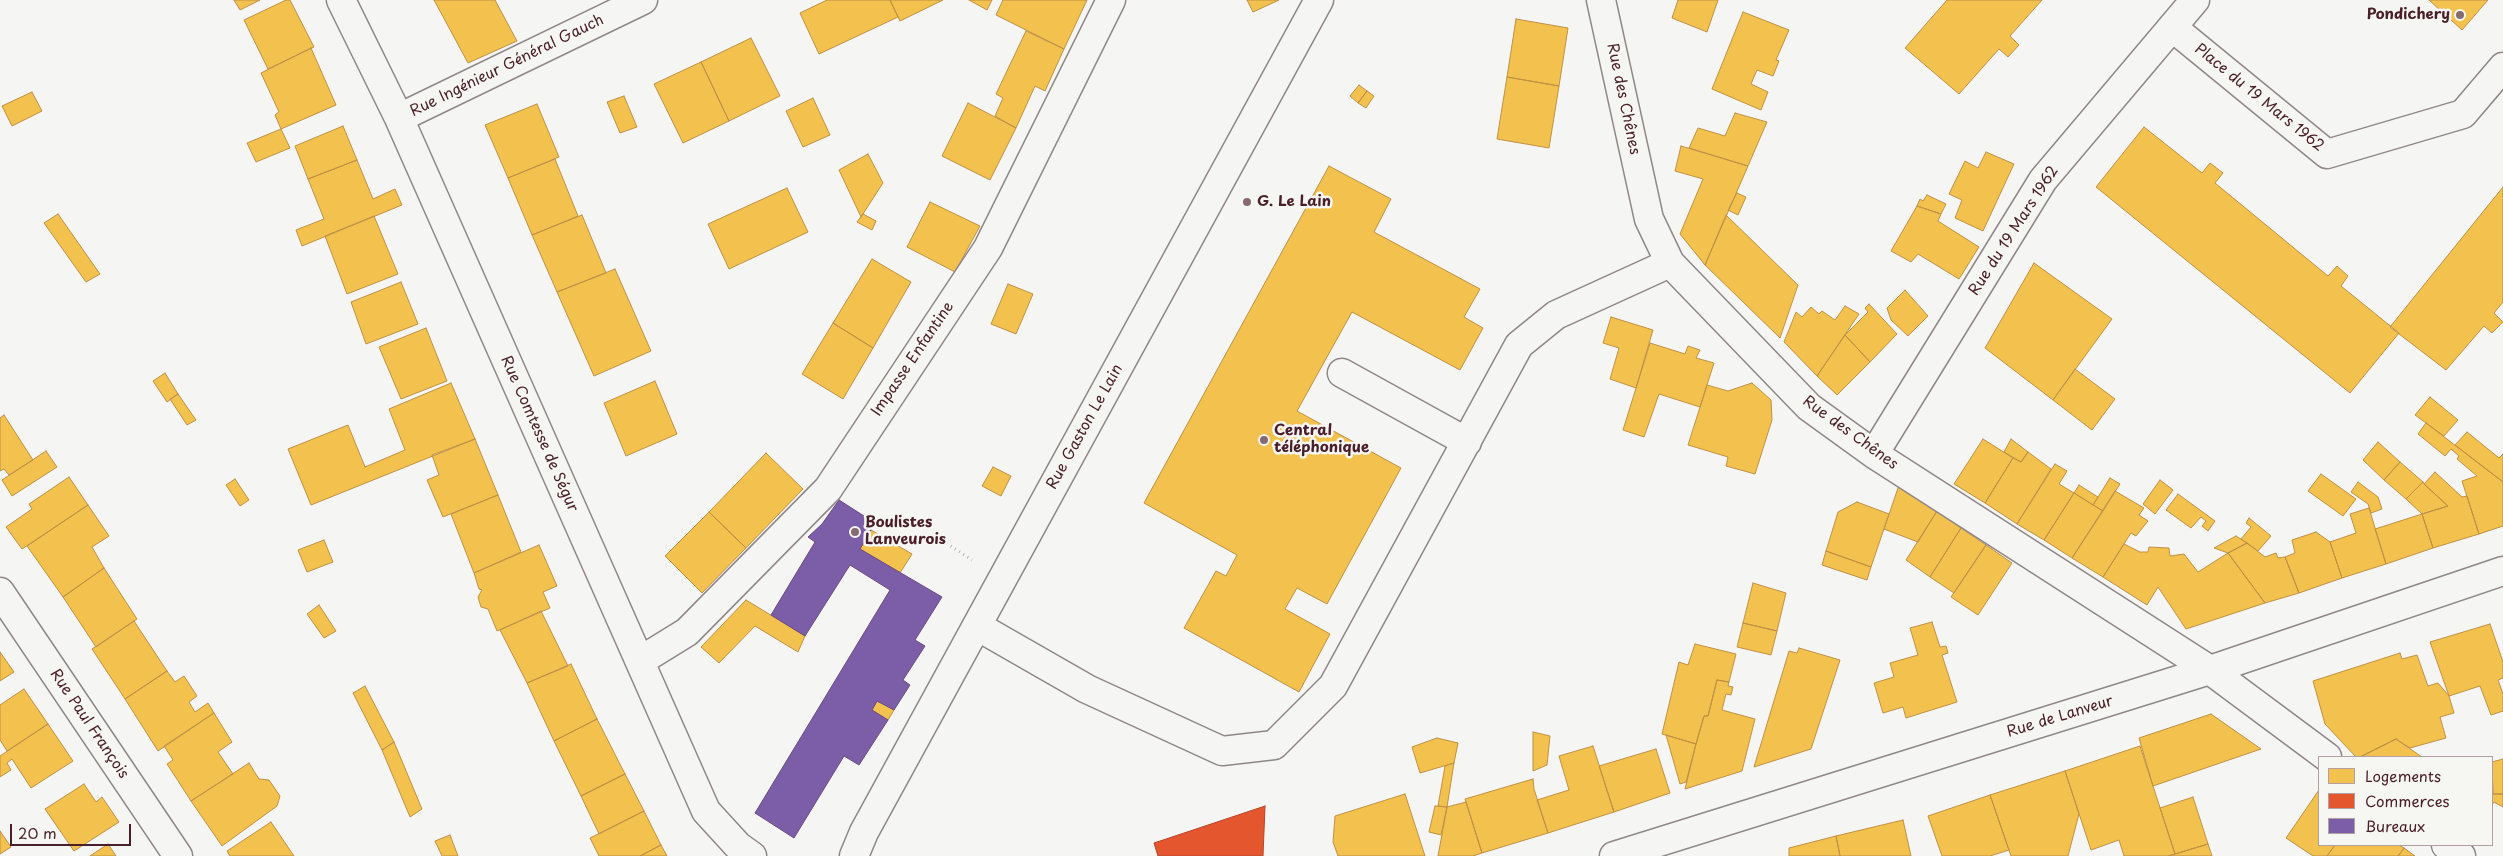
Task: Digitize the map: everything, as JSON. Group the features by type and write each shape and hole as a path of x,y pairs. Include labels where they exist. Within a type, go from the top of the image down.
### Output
{"street":[{"name":"Rue Comtesse de Ségur","path":"340,0 399,118 706,811 738,846 752,856"},
{"name":"Rue Ingénieur Général Gauch","path":"399,118 643,0"},
{"name":"Impasse Enfantine","path":"640,661 687,632 828,489 988,248 1111,0"},
{"name":"Rue Gaston Le Lain","path":"854,856 864,832 1319,0"},
{"name":"Rue des Chênes","path":"1601,0 1649,219 1670,264 1810,407 1874,454 2210,670 2326,756"},
{"name":"Rue du 19 Mars 1962","path":"1874,454 2043,180 2195,0"},
{"name":"Place du 19 Mars 1962","path":"2172,27 2327,154 2463,114 2503,67"},
{"path":"977,626 1087,689 1222,751 1274,745 1333,686 1519,345 1556,315 1670,264"},
{"path":"1342,374 1467,442"},
{"name":"Rue de Lanveur","path":"1614,856 2210,670 2503,570"},
{"name":"Rue Paul François","path":"0,592 178,856"},
{"path":"2447,846 2461,856"}],"path":[{"path":"934,535 1002,580"}],"building: Logements":[{"path":"234,0 260,0 240,10"},
{"path":"286,0 290,0 314,47 268,69 244,20"},
{"path":"434,0 495,0 517,41 468,63"},
{"path":"827,0 890,0 898,17 819,54 800,13"},
{"path":"890,0 943,0 900,21"},
{"path":"969,0 992,0 987,10"},
{"path":"1003,0 1087,0 1064,49 996,15"},
{"path":"1247,0 1279,0 1253,12"},
{"path":"1678,0 1718,0 1707,32 1672,18"},
{"path":"1947,0 2042,0 2010,36 2019,45 2008,57 1999,49 1959,94 1905,48"},
{"name":"Pondichery","path":"2429,0 2488,0 2462,30"},
{"path":"1743,12 1789,30 1776,60 1779,61 1773,76 1757,70 1751,84 1768,92 1761,110 1712,89"},
{"path":"1516,19 1568,28 1559,86 1507,77"},
{"path":"1026,31 1064,49 1045,91 1035,86 1016,128 995,116 1003,98 996,94"},
{"path":"751,38 780,96 729,121 701,62"},
{"path":"311,48 336,105 281,129 275,115 279,112 261,73"},
{"path":"701,62 729,121 683,143 654,84"},
{"path":"1507,77 1559,86 1549,148 1497,139"},
{"path":"1359,85 1367,91 1358,103 1350,96"},
{"path":"1367,91 1374,96 1366,108 1358,103"},
{"path":"32,92 42,111 12,126 2,106"},
{"path":"624,96 637,127 620,133 607,102"},
{"path":"813,98 830,135 803,147 786,111"},
{"path":"968,103 1016,128 990,180 942,156"},
{"path":"537,104 559,157 508,178 485,125"},
{"path":"1735,113 1767,122 1748,166 1689,148 1698,128 1725,136"},
{"path":"343,126 357,160 308,179 295,146"},
{"path":"2144,127 2202,173 2210,163 2223,173 2215,183 2328,276 2337,266 2348,276 2341,286 2399,333 2350,393 2096,187"},
{"path":"281,129 290,148 256,162 247,143"},
{"path":"1681,146 1748,166 1705,265 1680,234 1703,179 1675,171"},
{"path":"1986,152 2014,164 1983,231 1955,218 1962,200 1949,194 1965,161 1978,168"},
{"path":"868,154 883,183 861,217 839,170"},
{"path":"555,159 578,216 532,235 508,178"},
{"path":"357,160 373,199 395,189 402,205 302,246 296,230 324,219 308,179"},
{"name":"Central téléphonique","path":"1329,166 1391,199 1374,232 1480,289 1464,317 1483,328 1460,370 1352,312 1297,411 1401,468 1327,604 1297,588 1285,609 1330,634 1299,692 1184,628 1216,571 1226,576 1237,555 1144,503"},
{"path":"2503,187 2503,302 2494,313 2503,322 2492,333 2484,326 2446,370 2390,327"},
{"path":"787,188 808,232 729,269 708,224"},
{"path":"1737,193 1746,197 1738,215 1728,210"},
{"path":"1927,195 1946,204 1941,214 1917,206 1920,199 1923,201"},
{"path":"930,202 980,226 955,272 907,247"},
{"path":"1917,206 1941,214 1938,221 1979,247 1959,279 1918,254 1911,262 1891,251"},
{"path":"58,214 100,274 86,282 44,223"},
{"path":"863,214 876,221 872,230 857,222"},
{"path":"582,215 606,273 557,292 532,235"},
{"path":"1726,215 1798,285 1780,338 1705,265"},
{"path":"374,216 398,274 347,294 325,236"},
{"path":"872,259 911,282 873,348 833,323"},
{"path":"2034,263 2112,319 2053,400 1985,348"},
{"path":"615,269 651,351 594,376 557,292"},
{"path":"401,282 418,324 366,344 351,302"},
{"path":"1008,284 1033,294 1016,334 991,324"},
{"path":"1905,290 1928,316 1908,336 1891,320 1887,308"},
{"path":"1869,304 1897,334 1870,362 1845,335 1868,312 1865,308"},
{"path":"1845,306 1859,314 1817,376 1784,342 1796,312 1802,317 1811,307 1819,314 1822,311 1835,320"},
{"path":"1611,317 1653,330 1636,388 1610,379 1619,348 1603,343"},
{"path":"833,323 873,348 843,399 802,374"},
{"path":"426,328 447,381 401,399 379,347"},
{"path":"1845,335 1870,362 1837,395 1817,376"},
{"path":"1650,343 1685,354 1688,346 1700,350 1696,358 1714,363 1700,407 1659,394 1644,437 1623,430"},
{"path":"2075,369 2115,399 2092,430 2053,400"},
{"path":"165,373 178,394 167,402 153,381"},
{"path":"655,381 677,434 626,456 604,403"},
{"path":"451,383 475,439 311,505 288,449 348,425 365,467 405,450 389,409"},
{"path":"1752,383 1771,400 1772,420 1755,474 1726,466 1728,457 1688,445 1707,385 1728,391"},
{"path":"178,394 196,420 187,425 170,399"},
{"path":"2430,397 2458,420 2444,436 2415,415"},
{"path":"4,415 33,460 9,475 4,469 0,471 0,418"},
{"path":"2426,423 2503,482 2503,526 2479,534 2462,481 2477,476 2457,459 2459,456 2451,449 2445,456 2418,434"},
{"path":"2467,432 2499,458 2503,454 2503,482 2455,445"},
{"path":"475,439 498,495 443,517 427,480 439,475 432,455"},
{"path":"1983,439 2013,458 1985,503 1954,484"},
{"path":"2011,439 2028,452 2021,462 2004,452"},
{"path":"2378,442 2400,462 2384,480 2363,460"},
{"path":"46,451 57,467 12,496 2,480"},
{"path":"2028,452 2051,469 2017,524 1985,503 2013,458 2021,462"},
{"path":"766,453 803,489 746,548 709,512"},
{"path":"2400,462 2423,482 2406,499 2384,480"},
{"path":"2055,464 2067,471 2059,484 2074,493 2044,540 2017,524"},
{"path":"993,467 1011,476 1001,496 982,486"},
{"path":"2435,472 2462,497 2467,496 2479,534 2433,548 2422,514 2448,506 2424,484"},
{"path":"2321,474 2356,499 2343,516 2308,491"},
{"path":"69,477 88,505 22,549 6,527 32,509 29,504"},
{"path":"2110,478 2120,484 2103,511 2093,505"},
{"path":"235,479 249,500 240,506 226,485"},
{"path":"2160,480 2173,490 2155,514 2143,504"},
{"path":"2358,482 2378,497 2382,509 2371,513 2368,504 2351,492"},
{"path":"2423,482 2448,506 2422,514 2406,499"},
{"path":"1899,485 1937,511 1918,542 1884,529"},
{"path":"2079,485 2098,497 2093,505 2074,493"},
{"path":"2115,491 2144,508 2139,515 2148,521 2136,536 2131,533 2103,577 2072,558"},
{"path":"2074,493 2103,511 2072,558 2044,540"},
{"path":"2178,494 2215,521 2208,531 2202,526 2206,521 2201,517 2191,528 2166,510"},
{"path":"498,495 521,552 474,573 451,514"},
{"path":"1857,502 1889,514 1871,567 1826,551 1838,512"},
{"path":"88,505 109,536 92,547 104,568 63,597 27,546"},
{"path":"2369,508 2386,564 2342,578 2330,542 2356,533 2350,514"},
{"path":"1937,511 1961,528 1930,577 1906,560"},
{"path":"709,512 746,548 702,593 665,556"},
{"path":"2422,514 2433,548 2386,564 2375,529"},
{"path":"2249,518 2271,536 2258,551 2241,539 2251,527 2246,523"},
{"path":"1961,528 1986,545 1954,593 1930,577"},
{"path":"871,530 912,554 900,573 860,549"},
{"path":"2316,532 2330,542 2342,578 2299,593 2285,557 2295,553 2292,540"},
{"path":"2236,536 2247,543 2228,553 2214,548"},
{"path":"324,540 333,562 307,572 298,550"},
{"path":"2247,543 2265,557 2276,553 2278,558 2285,557 2299,593 2265,603 2228,553"},
{"path":"2124,544 2140,552 2148,552 2149,547 2169,548 2170,556 2184,554 2198,572 2228,553 2265,603 2186,629 2158,587 2147,605 2103,577"},
{"path":"539,545 557,586 543,592 550,608 497,631 488,609 481,607 478,597 482,590 479,589 474,573"},
{"path":"1986,545 2012,563 1978,615 1951,597"},
{"path":"1826,551 1871,567 1867,580 1822,565"},
{"path":"104,568 137,619 96,647 63,597"},
{"path":"1753,583 1786,593 1777,631 1743,623"},
{"path":"746,600 805,636 798,652 755,626 719,663 701,647"},
{"path":"319,605 336,631 324,638 307,614"},
{"path":"541,611 568,666 527,683 500,630"},
{"path":"134,621 167,671 125,699 92,649"},
{"path":"1932,622 1940,647 1946,646 1948,653 1942,655 1957,702 1906,718 1903,707 1883,713 1874,683 1894,677 1890,663 1918,655 1910,628"},
{"path":"1743,623 1777,631 1771,655 1737,647"},
{"path":"2490,624 2503,662 2503,678 2498,680 2503,694 2503,711 2491,715 2480,686 2449,696 2430,642"},
{"path":"1695,644 1736,654 1729,682 1717,680 1708,716 1704,716 1696,744 1662,734 1679,662 1688,665"},
{"path":"1799,648 1840,660 1811,749 1754,767 1789,651 1797,653"},
{"path":"0,652 14,672 0,681"},
{"path":"2400,653 2402,659 2417,655 2428,686 2438,683 2449,696 2454,713 2440,717 2446,738 2410,748 2396,739 2362,756 2355,756 2325,724 2313,681"},
{"path":"571,664 597,719 554,741 527,683"},
{"path":"167,671 175,682 184,676 197,696 189,702 195,712 208,703 214,713 158,751 125,699"},
{"path":"1717,680 1729,682 1728,686 1733,687 1731,695 1726,694 1722,710 1755,719 1742,771 1685,789 1704,716 1708,716"},
{"path":"365,686 394,742 382,750 353,693"},
{"path":"24,689 48,724 7,751 0,740 0,705"},
{"path":"877,701 894,710 888,720 872,710"},
{"path":"214,713 232,742 218,752 233,774 191,801 167,764 173,760 164,746"},
{"path":"2211,714 2261,749 2153,786 2139,738"},
{"path":"597,719 625,774 581,796 554,741"},
{"path":"48,724 73,761 31,788 12,759 7,763 11,770 0,777 0,756"},
{"path":"1533,732 1550,736 1547,765 1533,771"},
{"path":"1666,735 1696,744 1686,782 1680,784"},
{"path":"1437,738 1458,743 1454,763 1420,773 1412,747"},
{"path":"2396,739 2421,756 2362,756"},
{"path":"394,742 422,809 410,817 382,750"},
{"path":"1593,746 1614,812 1548,833 1537,800 1569,790 1559,756"},
{"path":"2140,746 2175,854 2168,856 2124,856 2119,840 2091,850 2065,771"},
{"path":"1656,749 1670,793 1614,812 1599,766"},
{"path":"2503,759 2503,794 2493,794 2493,762"},
{"path":"249,763 259,779 269,780 280,796 277,806 222,846 191,801"},
{"path":"1454,763 1447,807 1438,806 1445,766"},
{"path":"2065,771 2079,814 2068,856 2011,856 1990,795"},
{"path":"625,774 644,811 599,834 581,796"},
{"path":"1533,779 1534,789 1548,833 1482,853 1465,799"},
{"path":"84,784 96,802 102,797 119,822 74,851 45,809"},
{"path":"2318,791 2318,846 2334,846 2327,856 2313,856 2286,838"},
{"path":"1405,794 1425,856 1338,856 1333,842 1335,816"},
{"path":"2493,794 2503,794 2503,807 2494,802 2493,804"},
{"path":"1990,795 2009,850 1990,856 1942,856 1928,816"},
{"path":"2193,797 2208,844 2175,854 2160,808"},
{"path":"1466,802 1482,853 1473,856 1438,856 1447,807"},
{"path":"1435,806 1447,807 1441,835 1429,832"},
{"path":"644,811 661,845 640,856 599,856 590,838"},
{"path":"1903,820 1911,856 1840,856 1836,836"},
{"path":"271,822 294,856 230,856 227,851"},
{"path":"0,831 11,847 0,854"},
{"path":"450,835 458,856 442,856 435,841"},
{"path":"1836,836 1840,856 1789,856 1789,848"},
{"path":"108,844 116,856 90,856"},
{"path":"2208,844 2212,856 2168,856 2175,854"},
{"path":"661,845 667,856 640,856"},
{"path":"2334,846 2401,846 2404,848 2398,856 2327,856"},
{"path":"2404,848 2415,856 2398,856"}],"building: Commerces":[{"path":"1265,806 1263,856 1158,856 1154,843"}],"building: Bureaux":[{"path":"839,500 875,523 860,549 942,597 915,640 925,646 903,680 910,685 894,710 877,701 872,710 888,720 859,765 844,756 794,838 755,813 890,590 850,565 805,636 771,615 815,542 808,537 822,524"}],"place":[{"name":"Pondichery","path":"2460,15"},
{"name":"G. Le Lain","path":"1247,202"},
{"name":"Central téléphonique","path":"1264,440"},
{"name":"Boulistes Lanveurois","path":"855,532"}]}
